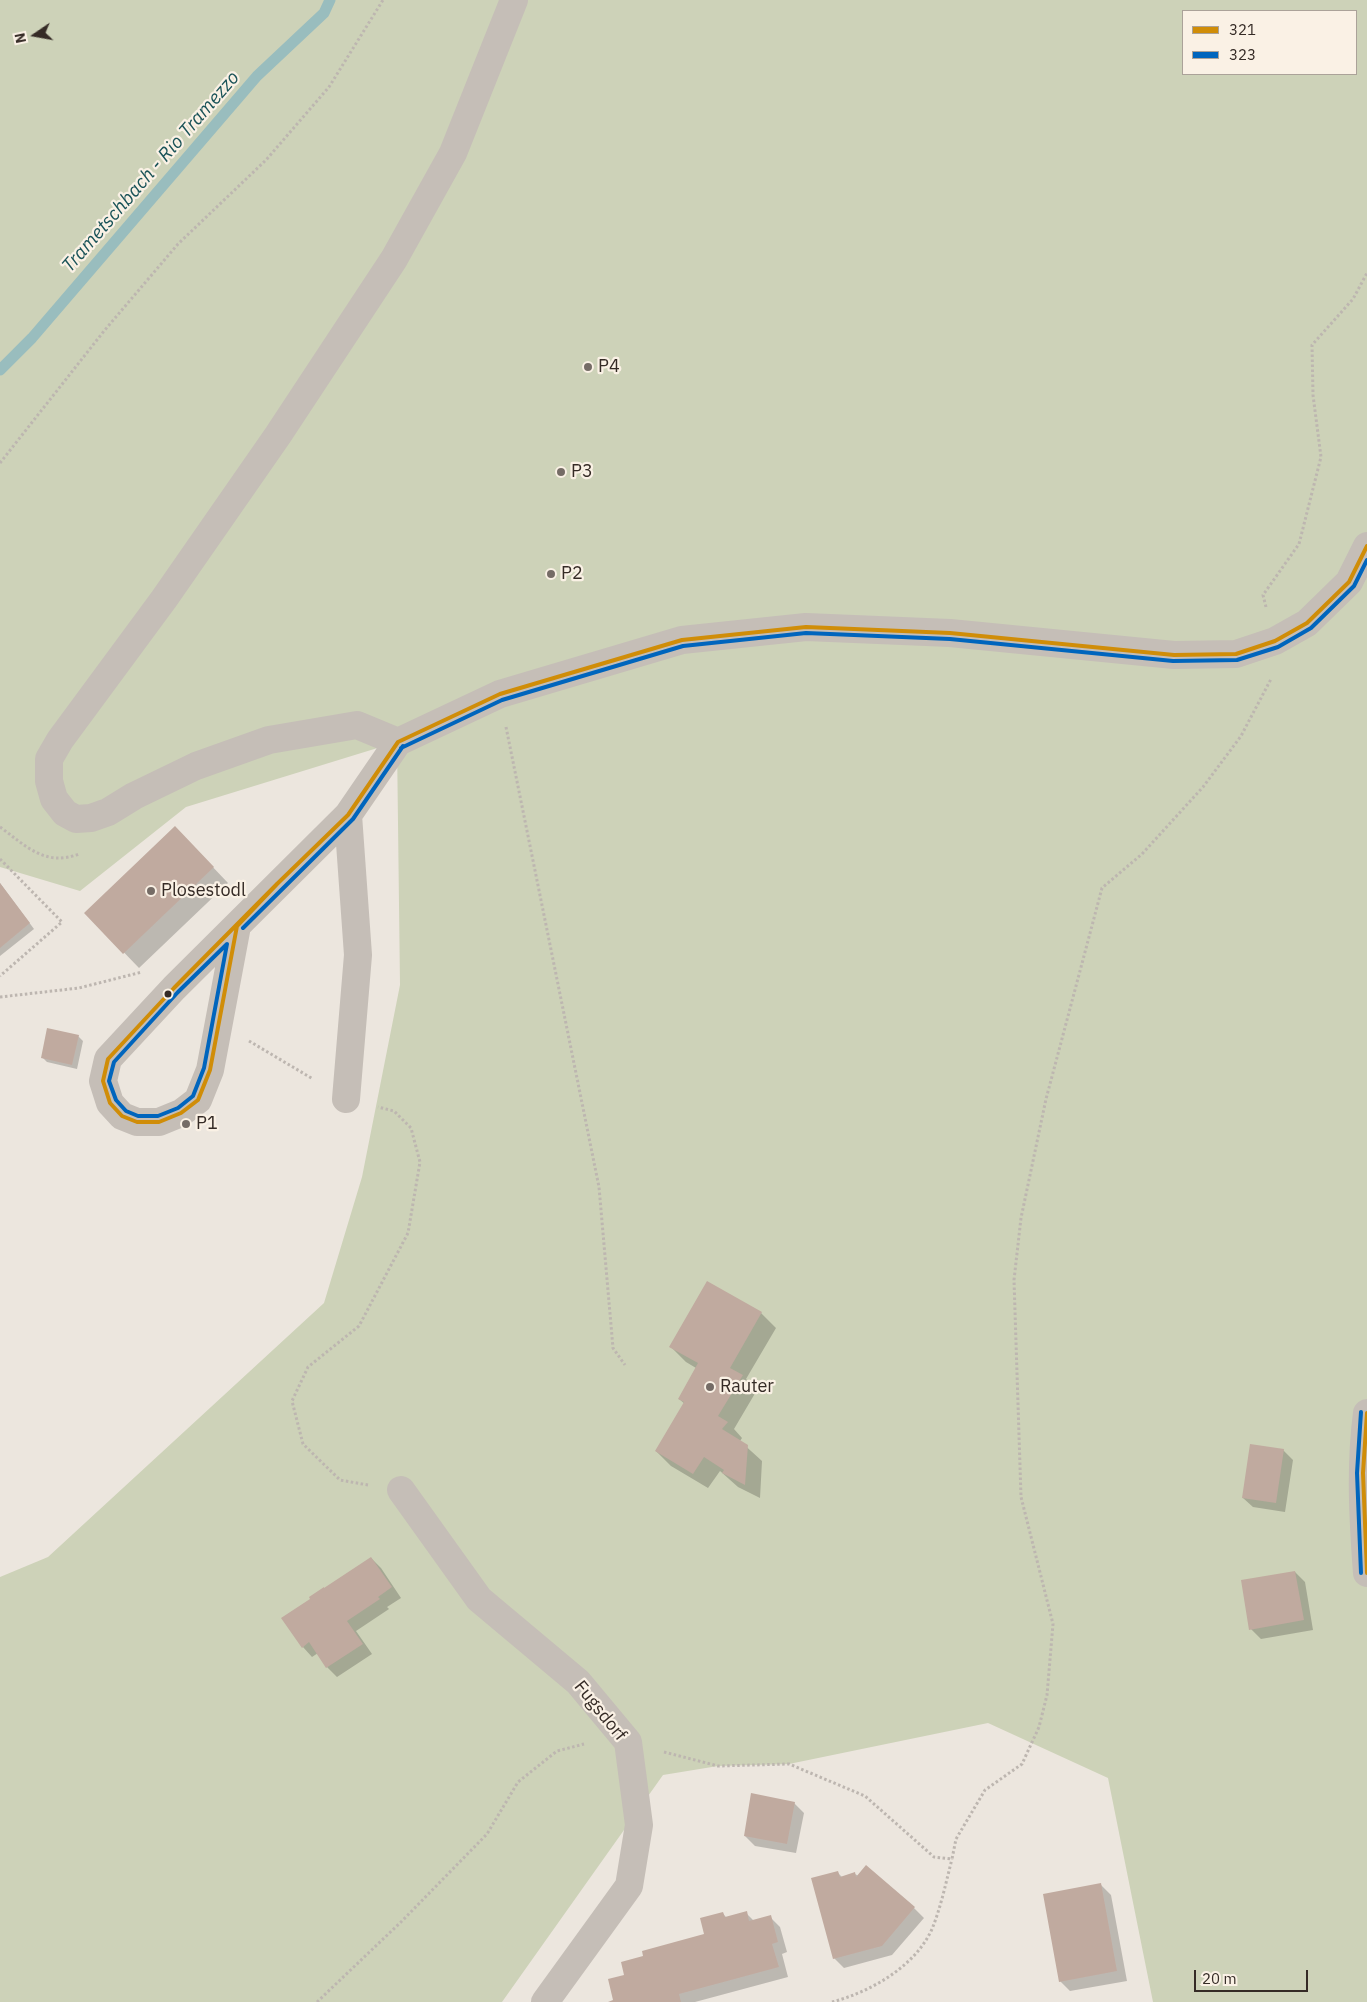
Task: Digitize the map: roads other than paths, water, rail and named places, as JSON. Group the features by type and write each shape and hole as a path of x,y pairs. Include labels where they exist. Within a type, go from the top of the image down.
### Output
{"street":[{"path":"398,742 357,725 269,740 196,766 134,796 108,812 91,818 76,819 65,813 54,800 49,781 49,760 60,740 164,599 283,427 394,259 452,153 514,0"},
{"path":"237,926 210,1070 198,1100 181,1113 159,1122 137,1122 122,1116 110,1102 103,1081 108,1059 276,884 348,815 398,742 500,694 682,640 806,627 950,633 1174,655 1236,654 1275,641 1307,623 1349,582 1367,546"},
{"path":"346,1099 358,955 348,815"},
{"path":"1367,1413 1364,1433 1363,1521 1367,1573"},
{"name":"Fugsdorf","path":"402,1490 479,1599 578,1682 628,1742 639,1825 629,1886 545,2002"}],"waterway":[{"name":"Trametschbach - Rio Tramezzo","path":"0,370 32,338 257,76 324,13 330,0"}],"place":[{"name":"P4","path":"588,367"},
{"name":"P3","path":"561,472"},
{"name":"P2","path":"551,574"},
{"name":"Plosestodl","path":"151,891"},
{"name":"P1","path":"186,1124"},
{"name":"Rauter","path":"710,1387"}]}
